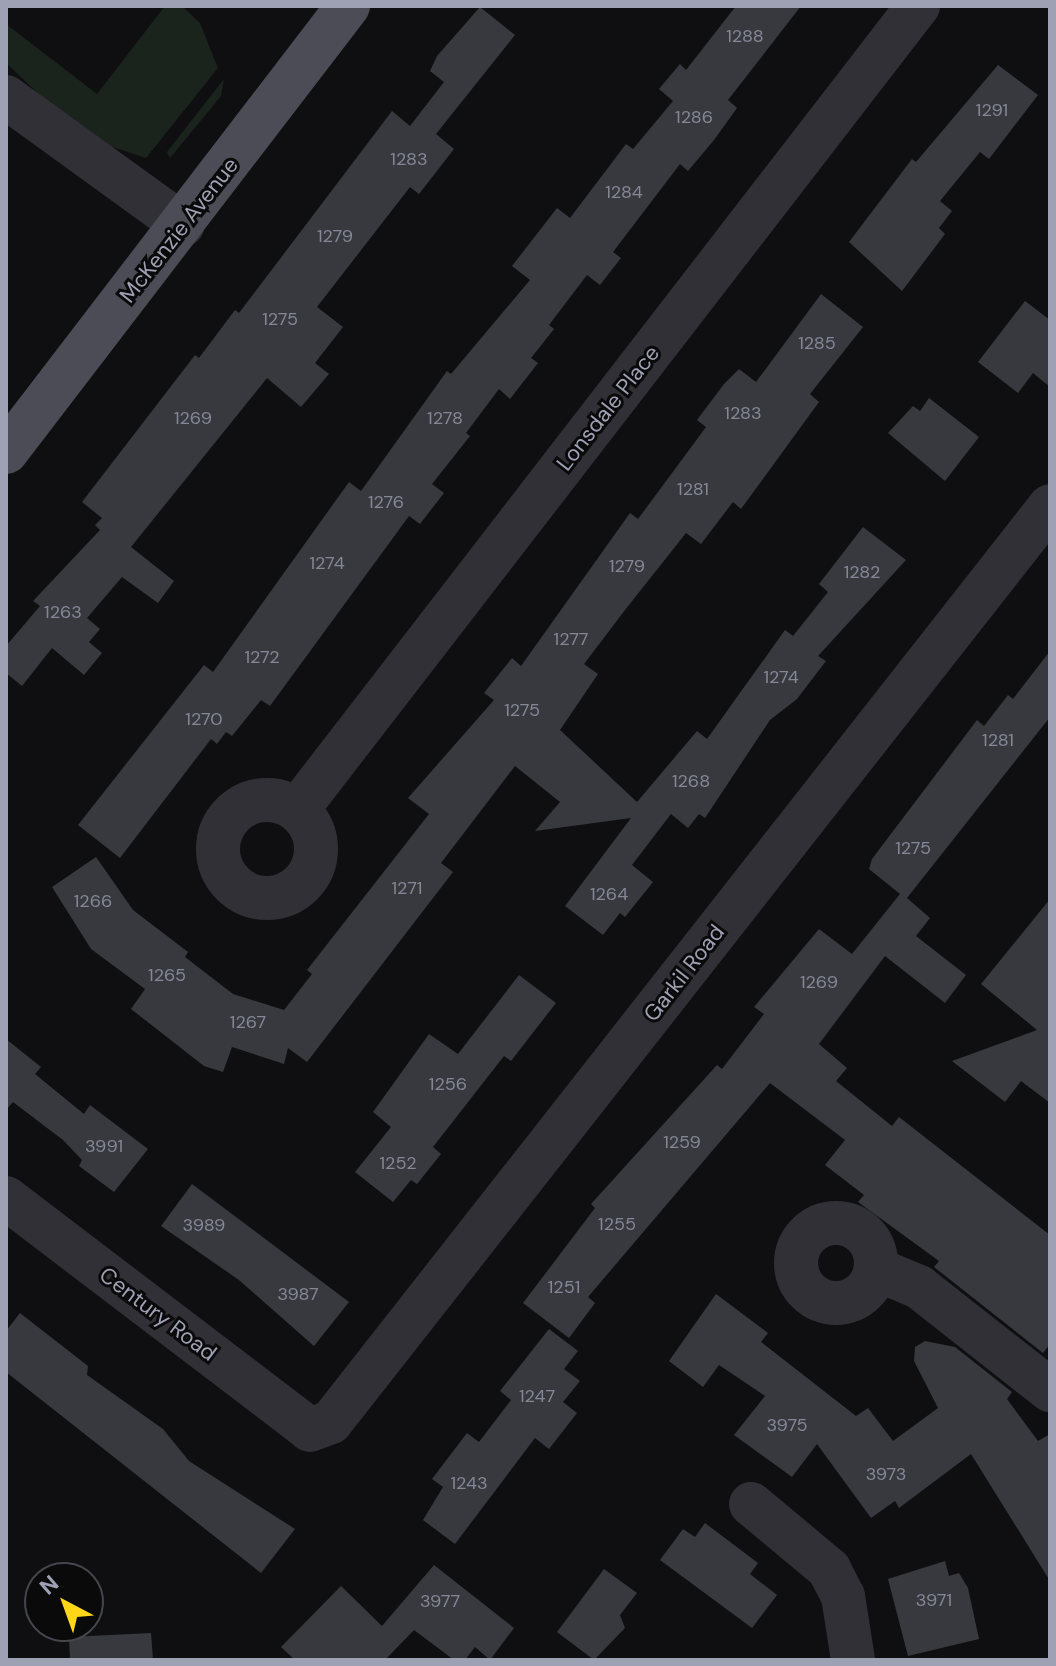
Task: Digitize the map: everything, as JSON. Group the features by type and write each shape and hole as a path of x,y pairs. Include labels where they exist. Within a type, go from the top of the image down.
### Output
{"main road":[{"name":"McKenzie Avenue","path":"6,452 348,6"}],"street":[{"name":"Lonsdale Place","path":"297,810 918,6"},
{"path":"6,97 183,225"},
{"name":"Garkil Road","path":"310,1430 331,1422 1050,506"},
{"name":"Century Road","path":"6,1198 310,1430"},
{"path":"876,1269 919,1287 1050,1390"},
{"path":"751,1504 829,1569 843,1596 853,1660"}],"shaded area":[{"path":"165,6 182,6 200,23 218,68 146,158 85,138 6,63 6,24 97,94"},
{"path":"224,79 221,96 170,158 167,152"}],"building":[{"path":"736,6 801,6 728,100 737,108 714,140 688,171 680,164 613,252 621,258 600,285 587,275 549,325 554,329 531,358 538,363 510,399 499,389 466,433 470,436 432,484 444,493 420,524 409,516 270,706 261,700 232,736 226,732 217,744 211,739 120,858 78,825 204,665 213,672 349,482 361,491 447,371 451,374 530,280 512,266 557,208 570,218 626,144 633,149 673,101 659,89 680,64 686,70"},
{"path":"480,7 515,35 436,134 454,149 419,194 410,187 317,307 343,327 315,363 329,374 301,407 267,378 131,547 174,581 158,603 122,577 87,618 100,629 89,642 102,653 84,675 52,648 22,686 6,673 6,646 40,606 33,601 100,530 95,525 102,518 82,502 195,355 199,358 235,310 239,313 392,111 410,126 444,82 430,71 437,56"},
{"path":"998,65 1038,95 989,159 980,152 940,201 952,211 939,228 945,234 902,291 849,242 912,159 916,162"},
{"path":"821,294 863,327 810,394 819,402 741,509 733,502 701,544 686,533 625,610 584,664 598,674 560,730 637,802 697,731 707,739 785,630 793,636 828,592 819,584 863,527 906,560 818,656 826,661 797,699 770,720 705,818 699,814 688,828 671,814 632,865 653,882 625,917 620,913 603,935 565,906 631,818 535,831 560,802 515,766 441,863 453,872 307,1062 288,1048 284,1064 232,1047 223,1072 204,1066 131,1009 145,989 91,949 52,887 96,857 133,910 188,952 185,957 233,994 284,1010 312,974 307,970 429,814 408,798 494,700 484,693 512,658 521,666 630,513 638,519 706,427 697,420 724,384 739,369 756,382"},
{"path":"1025,301 1050,320 1050,387 1033,373 1018,393 978,362"},
{"path":"929,398 979,437 945,481 888,433 913,406 920,411"},
{"path":"1050,651 1050,717 907,898 930,918 916,936 966,975 945,1003 885,956 819,1044 847,1068 836,1081 892,1126 899,1117 1050,1235 1050,1344 1043,1353 934,1267 939,1261 858,1202 864,1195 825,1165 845,1140 770,1083 588,1297 595,1303 569,1338 523,1303 595,1208 591,1204 717,1065 722,1069 764,1014 754,1007 819,929 852,954 900,894 869,869 872,859 977,720 984,726 1008,695 1013,699"},
{"path":"1050,899 1050,1103 1021,1081 1005,1102 952,1061 1037,1030 981,984"},
{"path":"519,975 556,1003 511,1061 504,1056 433,1147 441,1154 417,1184 411,1180 393,1202 355,1172 391,1127 373,1112 429,1034 458,1054"},
{"path":"6,1039 41,1067 35,1074 84,1114 90,1105 148,1149 114,1192 79,1166 82,1160 63,1140 13,1102 6,1110"},
{"path":"192,1184 349,1302 314,1346 239,1280 161,1226"},
{"path":"716,1294 768,1333 761,1342 856,1416 868,1408 893,1441 938,1408 914,1361 915,1347 925,1341 955,1347 1012,1392 1007,1399 1038,1441 1050,1434 1050,1581 971,1454 899,1508 895,1501 871,1518 817,1444 792,1477 734,1435 765,1396 719,1365 703,1387 669,1361"},
{"path":"20,1313 88,1366 87,1375 163,1429 189,1461 295,1529 261,1573 6,1372 6,1331"},
{"path":"549,1329 578,1351 564,1369 580,1381 563,1402 577,1413 549,1449 535,1438 455,1544 423,1520 443,1487 432,1479 467,1433 479,1442 511,1400 500,1391"},
{"path":"705,1523 758,1563 750,1574 777,1595 752,1628 660,1560 683,1529 695,1537"},
{"path":"945,1561 949,1576 959,1573 968,1588 979,1639 908,1656 888,1579"},
{"path":"434,1565 514,1628 490,1660 475,1647 465,1660 454,1660 414,1630 385,1660 295,1660 281,1647 341,1586 382,1626"},
{"path":"604,1569 637,1593 620,1615 625,1628 594,1660 557,1632"},
{"path":"151,1633 153,1660 70,1660 69,1642 104,1642 104,1635"}]}
